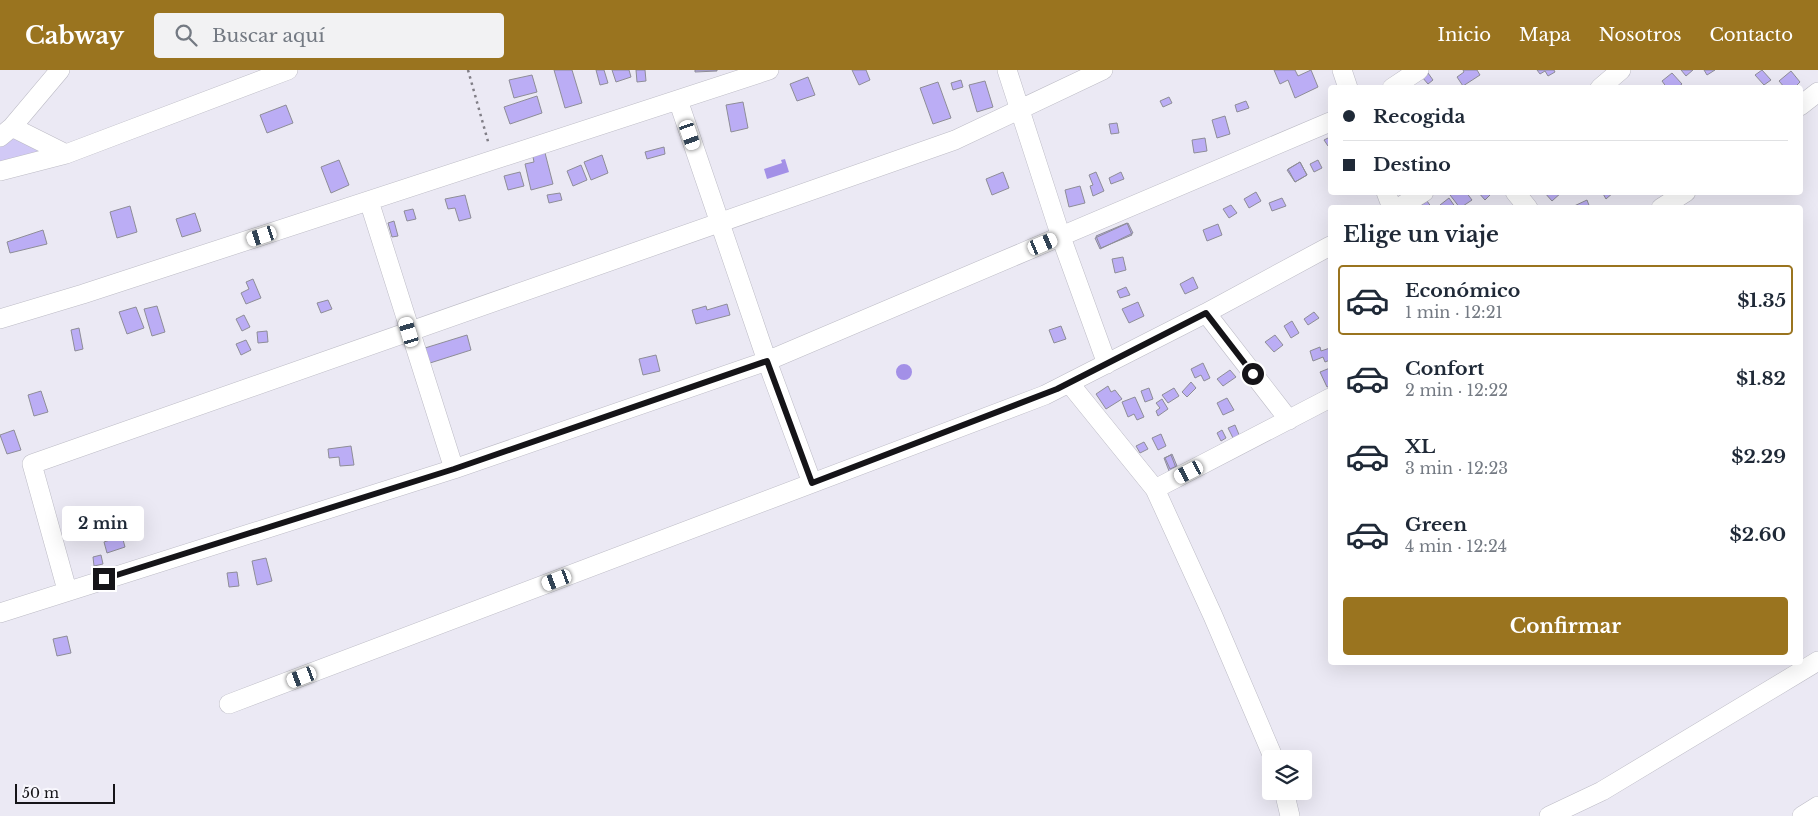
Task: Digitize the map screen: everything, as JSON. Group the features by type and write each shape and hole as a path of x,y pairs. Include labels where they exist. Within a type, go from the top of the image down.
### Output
{"street":[{"path":"60,70 6,132 66,154"},
{"path":"0,171 66,154 262,76 288,70"},
{"path":"0,319 83,294 678,100 744,74 769,70"},
{"path":"1007,70 1107,364"},
{"path":"67,590 32,464 955,140 1103,70"},
{"path":"1342,70 1347,85"},
{"path":"1396,85 1419,70"},
{"path":"1803,104 1818,92"},
{"path":"678,100 767,361 812,483"},
{"path":"0,613 67,590 454,469 767,361 1328,123"},
{"path":"1403,205 1419,195"},
{"path":"1517,195 1526,205"},
{"path":"1666,205 1681,195"},
{"path":"369,201 454,469"},
{"path":"229,704 1070,384 1328,247"},
{"path":"1206,313 1289,420"},
{"path":"1070,384 1155,489 1213,616 1270,750"},
{"path":"1155,489 1328,399"},
{"path":"1549,816 1602,791 1818,661"},
{"path":"1286,800 1290,816"},
{"path":"1802,816 1818,806"}],"path":[{"path":"468,70 494,160"}],"shaded area":[{"path":"9,136 51,152 0,167 0,143"},
{"path":"785,159 789,172 767,179 764,169 782,163 781,160"},
{"path":"901,364 907,364 912,369 910,378 901,380 896,375 896,369"}],"building":[{"path":"554,70 572,70 582,103 565,108"},
{"path":"596,70 604,70 608,83 600,85"},
{"path":"612,70 629,70 631,77 616,82"},
{"path":"636,70 645,70 646,81 637,82"},
{"path":"695,70 717,70 717,71 695,72"},
{"path":"852,70 866,70 870,80 859,85"},
{"path":"1274,70 1295,70 1298,76 1311,70 1318,87 1295,98 1288,80 1280,84"},
{"path":"1463,70 1477,70 1480,75 1462,85 1457,77 1464,72"},
{"path":"1537,70 1554,70 1555,72 1548,76 1545,71 1540,74"},
{"path":"1681,70 1693,70 1686,76"},
{"path":"1704,70 1715,70 1707,75"},
{"path":"1762,70 1771,80 1764,85 1755,75"},
{"path":"1791,71 1800,82 1797,85 1782,85 1779,81"},
{"path":"1428,73 1433,80 1428,84 1422,77"},
{"path":"1672,73 1682,84 1665,85 1662,81"},
{"path":"532,75 537,92 514,98 509,80"},
{"path":"808,77 815,95 797,101 790,84"},
{"path":"961,80 963,87 953,90 951,83"},
{"path":"985,81 993,107 977,112 969,85"},
{"path":"938,82 951,118 933,124 920,88"},
{"path":"537,96 542,113 510,124 504,107"},
{"path":"1169,97 1172,103 1163,107 1160,101"},
{"path":"1246,101 1249,108 1237,112 1235,105"},
{"path":"743,102 748,128 731,132 726,105"},
{"path":"286,105 293,123 267,133 260,115"},
{"path":"1225,116 1230,134 1217,138 1212,120"},
{"path":"1117,123 1119,133 1111,134 1109,124"},
{"path":"1205,138 1207,151 1194,153 1192,140"},
{"path":"1328,138 1328,146 1324,140"},
{"path":"664,147 665,154 647,159 645,152"},
{"path":"544,149 553,184 531,190 525,164 534,162 532,152"},
{"path":"602,155 608,173 591,180 584,162"},
{"path":"339,160 349,185 331,193 321,167"},
{"path":"1318,160 1322,168 1314,172 1310,164"},
{"path":"1300,162 1307,175 1295,182 1288,169"},
{"path":"1300,162 1307,175 1295,182 1287,170"},
{"path":"581,165 587,180 573,186 567,171"},
{"path":"520,172 524,186 508,190 504,176"},
{"path":"1003,172 1009,188 992,195 986,179"},
{"path":"1096,172 1104,191 1093,196 1090,186 1093,185 1089,175"},
{"path":"1121,172 1124,179 1111,184 1109,178"},
{"path":"1080,186 1085,203 1069,207 1065,190"},
{"path":"1256,192 1261,201 1249,208 1244,199"},
{"path":"560,193 562,200 549,203 547,195"},
{"path":"465,195 471,218 459,221 455,208 448,209 445,199"},
{"path":"1450,195 1468,195 1472,200 1464,205 1458,205"},
{"path":"1481,195 1490,195 1485,200"},
{"path":"1547,195 1559,195 1552,201"},
{"path":"1282,198 1286,206 1272,211 1269,203"},
{"path":"1449,198 1454,205 1440,205"},
{"path":"1587,200 1589,205 1576,205"},
{"path":"1427,201 1430,205 1422,205"},
{"path":"1231,205 1237,213 1229,218 1223,209"},
{"path":"130,206 137,232 117,238 110,212"},
{"path":"413,209 416,219 407,221 404,211"},
{"path":"195,213 201,231 182,237 176,219"},
{"path":"394,221 398,236 392,237 388,223"},
{"path":"1127,223 1132,235 1101,248 1096,236"},
{"path":"1128,223 1133,233 1100,249 1095,238"},
{"path":"1218,224 1222,235 1207,241 1203,230"},
{"path":"43,230 47,244 10,253 7,242"},
{"path":"1123,257 1126,270 1115,273 1112,259"},
{"path":"1193,277 1198,288 1185,294 1180,284"},
{"path":"253,279 261,298 246,304 241,293 249,289 246,282"},
{"path":"1126,287 1130,295 1120,298 1117,291"},
{"path":"328,300 332,309 321,313 317,303"},
{"path":"1138,302 1144,316 1129,323 1122,309"},
{"path":"727,304 730,315 696,324 692,310 706,306 707,310"},
{"path":"157,306 165,332 152,336 144,309"},
{"path":"136,307 144,328 127,334 119,312"},
{"path":"1314,312 1319,318 1308,325 1304,319"},
{"path":"244,315 250,327 242,331 236,319"},
{"path":"1292,321 1299,333 1291,338 1284,326"},
{"path":"1061,326 1066,339 1054,343 1049,330"},
{"path":"79,328 83,349 75,351 71,330"},
{"path":"267,331 268,342 258,343 257,332"},
{"path":"467,335 471,350 430,363 425,348"},
{"path":"1275,335 1283,345 1274,352 1265,342"},
{"path":"246,340 251,350 241,355 236,344"},
{"path":"1320,347 1321,351 1328,349 1328,361 1325,362 1323,357 1313,361 1310,351"},
{"path":"656,355 660,371 643,375 639,359"},
{"path":"1203,363 1210,378 1204,381 1201,375 1195,378 1191,369"},
{"path":"1328,369 1328,387 1327,387 1320,372"},
{"path":"1230,370 1236,377 1223,386 1217,379"},
{"path":"1191,382 1196,388 1187,397 1182,392"},
{"path":"1108,386 1111,392 1115,390 1122,399 1106,409 1096,394"},
{"path":"1149,388 1153,399 1145,402 1141,391"},
{"path":"1174,388 1179,396 1168,403 1162,395"},
{"path":"41,391 48,412 34,416 28,395"},
{"path":"1135,397 1144,417 1137,420 1134,414 1128,417 1122,402"},
{"path":"1227,398 1234,410 1223,415 1217,403"},
{"path":"1162,399 1168,409 1158,416 1156,411 1160,408 1156,403"},
{"path":"1235,425 1240,437 1234,440 1228,428"},
{"path":"14,430 21,450 7,454 0,435"},
{"path":"1222,430 1226,438 1221,441 1217,433"},
{"path":"1161,434 1166,446 1158,450 1152,438"},
{"path":"1144,442 1148,449 1140,453 1136,446"},
{"path":"351,446 354,465 340,466 339,457 329,458 328,449"},
{"path":"1172,454 1177,466 1170,469 1165,458"},
{"path":"1171,455 1176,468 1169,471 1164,458"},
{"path":"122,536 125,547 107,553 104,542"},
{"path":"101,555 103,564 94,566 93,557"},
{"path":"266,558 272,581 257,585 252,561"},
{"path":"237,572 239,586 229,587 227,573"},
{"path":"67,636 71,653 57,656 53,639"}],"route":[{"path":"104,579 454,469 767,361 812,483 1070,384 1206,313 1253,374"}]}
